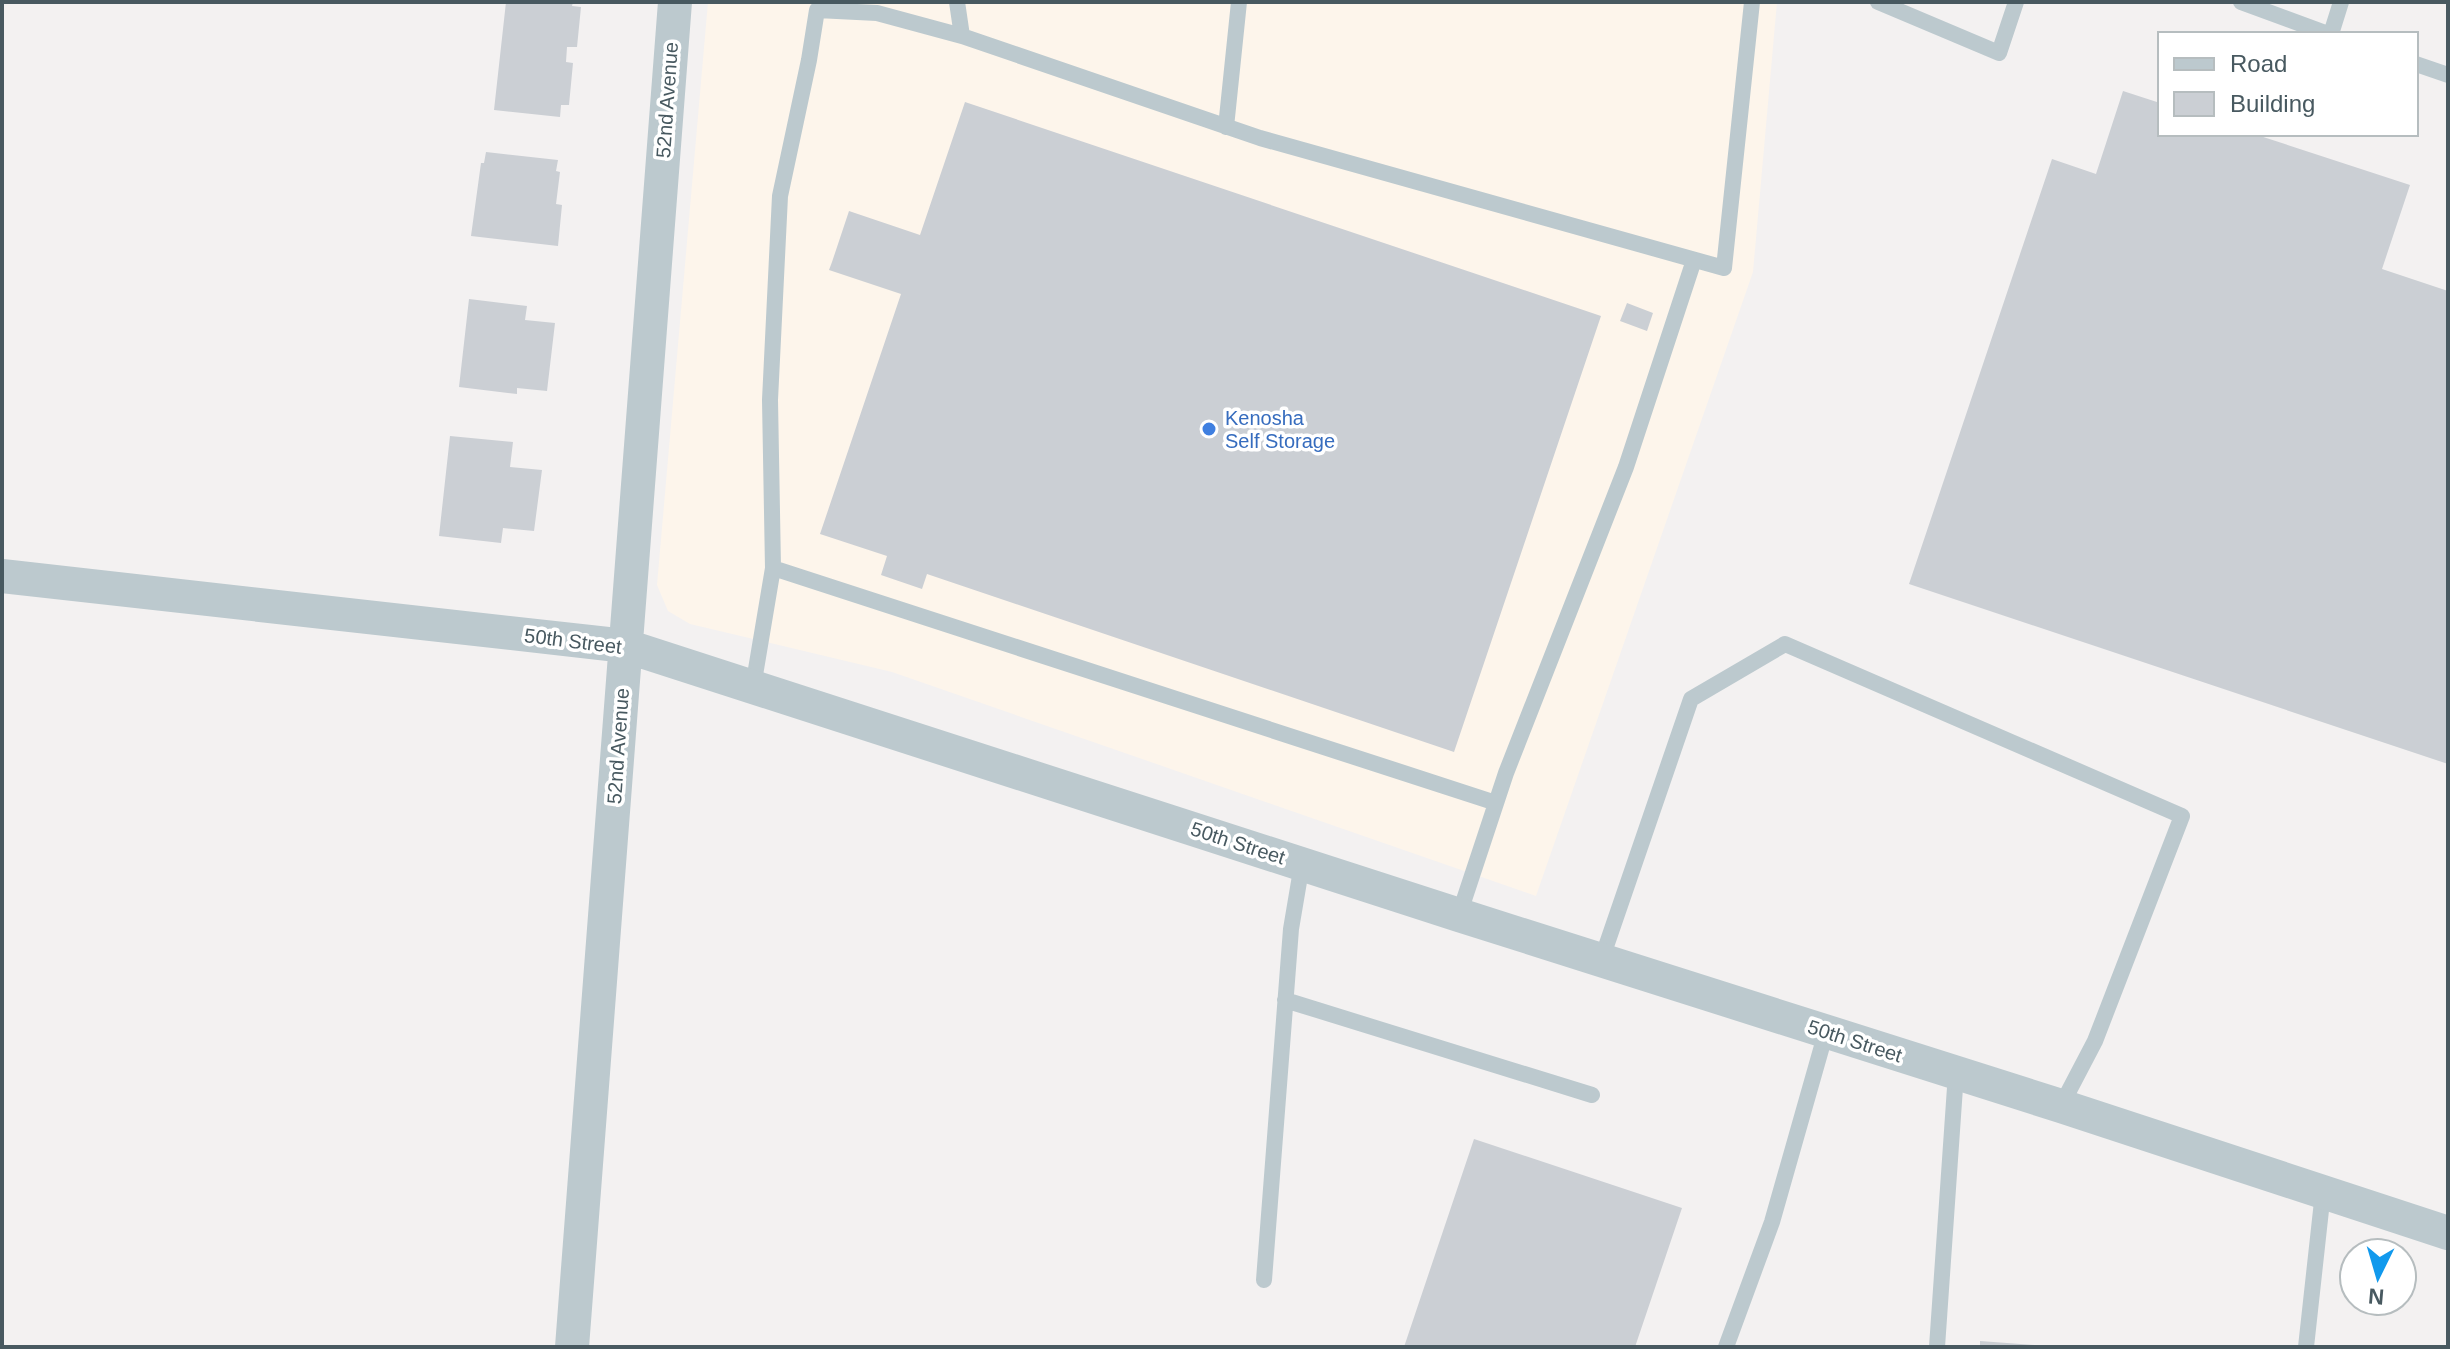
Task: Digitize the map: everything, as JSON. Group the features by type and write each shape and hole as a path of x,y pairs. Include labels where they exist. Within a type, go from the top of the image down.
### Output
{"street":[{"name":"52nd Avenue","path":"572,1347 675,2"},
{"name":"50th Street","path":"2,576 626,646 2448,1233"}],"lane":[{"path":"957,2 962,36"},
{"path":"1226,127 1239,2"},
{"path":"753,687 773,568 770,400 780,196 817,10 877,13 962,36 1226,127 1724,268 1752,2"},
{"path":"1878,2 1999,53 2016,2"},
{"path":"2241,2 2324,32"},
{"path":"2331,32 2341,2"},
{"path":"2418,65 2448,75"},
{"path":"1459,915 1496,803 1626,467 1694,260"},
{"path":"773,568 1496,803"},
{"path":"1601,961 1691,699 1785,644 2182,816 2095,1041 2061,1106"},
{"path":"1264,1280 1291,929 1302,864"},
{"path":"1285,1000 1592,1095"},
{"path":"1726,1347 1772,1222 1826,1032"},
{"path":"1937,1347 1956,1073"},
{"path":"2306,1347 2323,1192"}],"shaded area":[{"path":"708,2 1777,2 1753,272 1536,896 892,672 690,624 668,611 657,585"}],"building":[{"path":"506,2 573,2 572,6 581,7 577,47 567,47 566,62 573,63 569,105 561,105 560,117 494,110"},
{"path":"2123,91 2158,102 2158,136 2260,136 2410,185 2382,269 2448,291 2448,764 1909,584 2052,159 2096,174"},
{"name":"Kenosha Self Storage","path":"965,102 1601,316 1454,752 927,574 922,589 881,575 887,556 820,534 901,294 829,270 849,211 920,235"},
{"path":"486,152 558,160 556,171 560,172 556,204 562,205 558,246 471,236 481,163 484,163"},
{"path":"469,299 527,306 525,320 555,323 547,391 517,388 517,394 459,387"},
{"path":"1627,303 1653,313 1647,331 1620,321"},
{"path":"450,436 513,442 510,467 542,470 534,531 503,528 501,543 439,536"},
{"path":"1474,1139 1682,1208 1635,1347 1404,1347"},
{"path":"1980,1341 2034,1345 2034,1347 1980,1347"}],"place":[{"name":"Kenosha Self Storage","path":"1209,429"}]}
